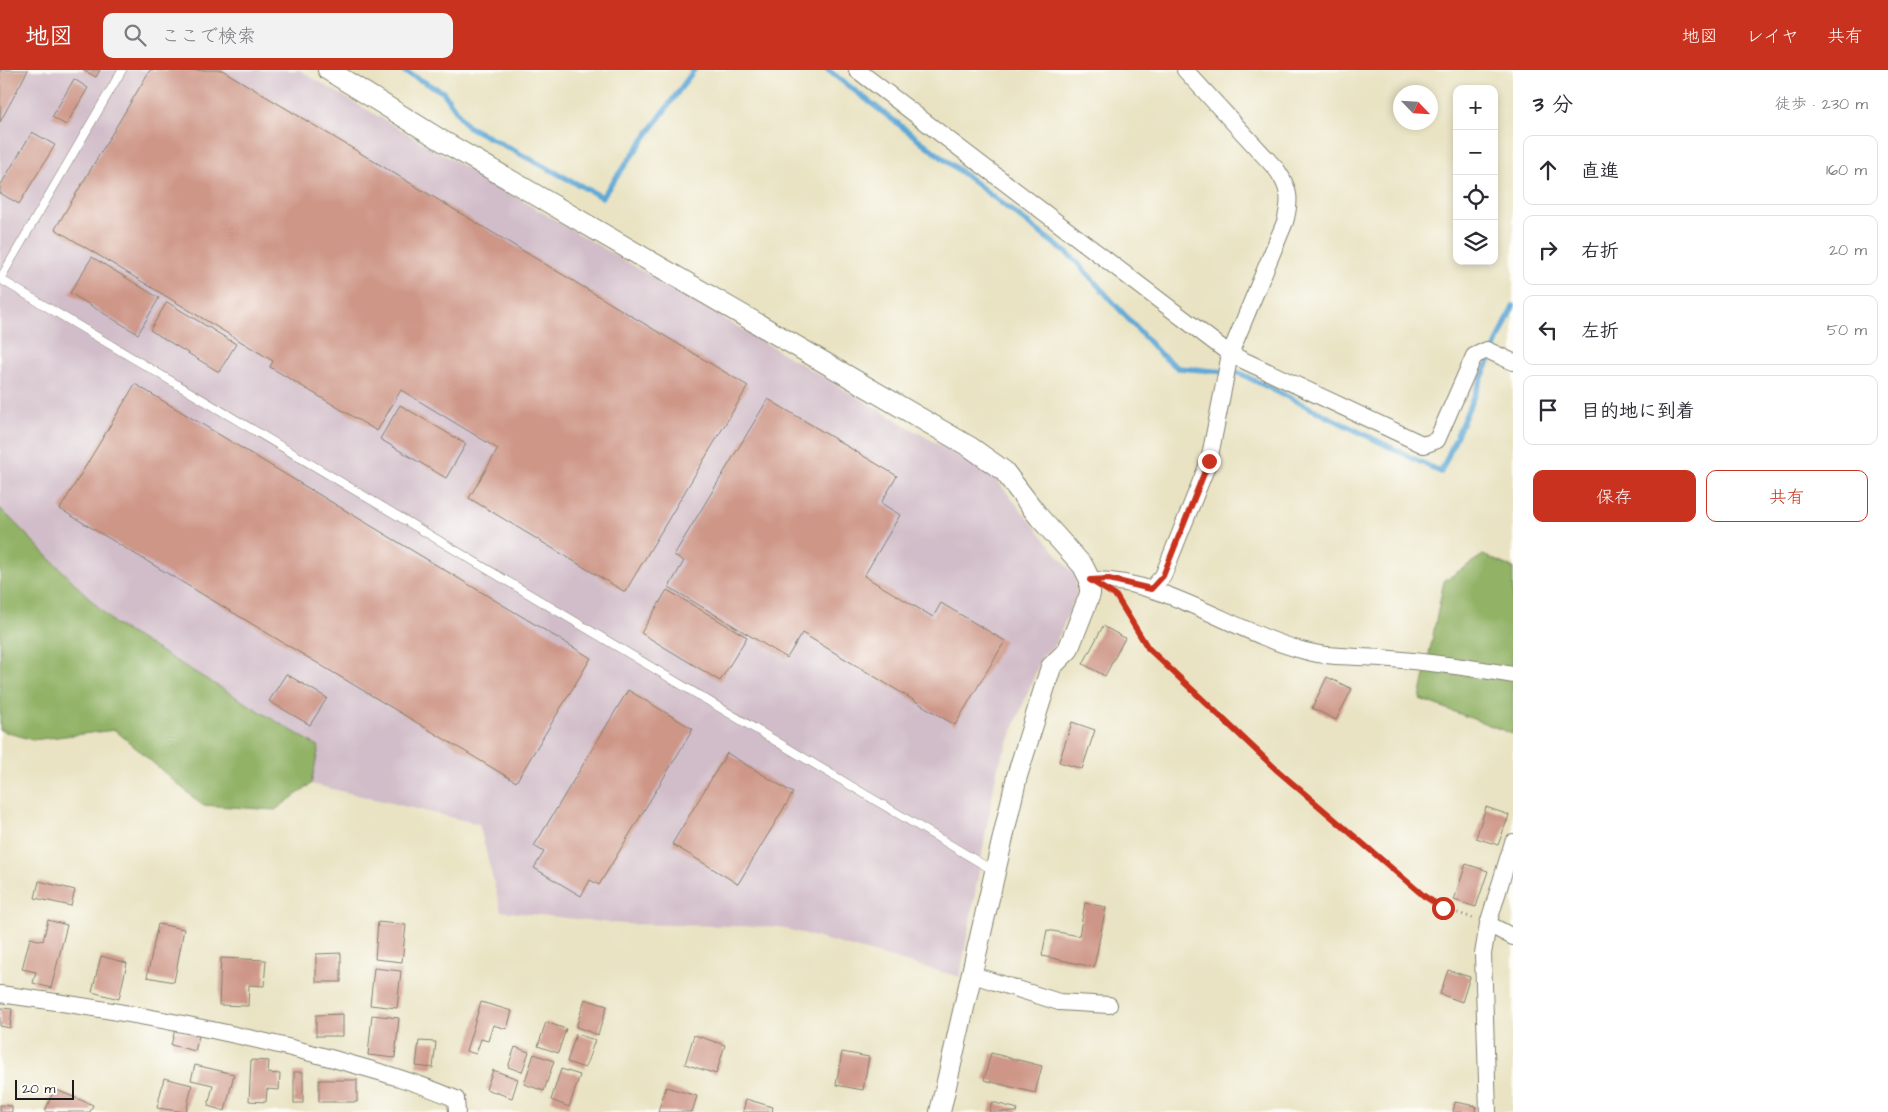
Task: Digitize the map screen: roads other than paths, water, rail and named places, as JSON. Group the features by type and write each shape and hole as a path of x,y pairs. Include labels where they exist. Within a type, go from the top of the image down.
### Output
{"street":[{"path":"328,70 449,145 970,447 1004,470 1039,517 1083,566 1090,580 1090,594 1068,650 1052,667 1016,776 973,975 940,1112"},
{"path":"856,70 1230,354 1424,446 1437,440 1474,356 1499,356"},
{"path":"1151,589 1163,576 1209,461 1230,354 1285,222 1289,204 1286,184 1276,170 1185,70"},
{"path":"1090,580 1109,579 1151,589 1278,644 1308,652 1452,664 1513,675"},
{"path":"1488,1112 1482,954 1488,924 1513,842"},
{"path":"1488,924 1513,937"},
{"path":"973,975 1059,1002 1109,1005"},
{"path":"0,994 209,1028 308,1052 420,1083 456,1099 457,1112"}],"lane":[{"path":"122,70 0,279 995,872"}],"waterway":[{"path":"402,70 443,92 467,126 602,197 694,70"},
{"path":"828,70 1073,258 1160,354 1178,368 1239,373 1441,472 1513,306"}]}
